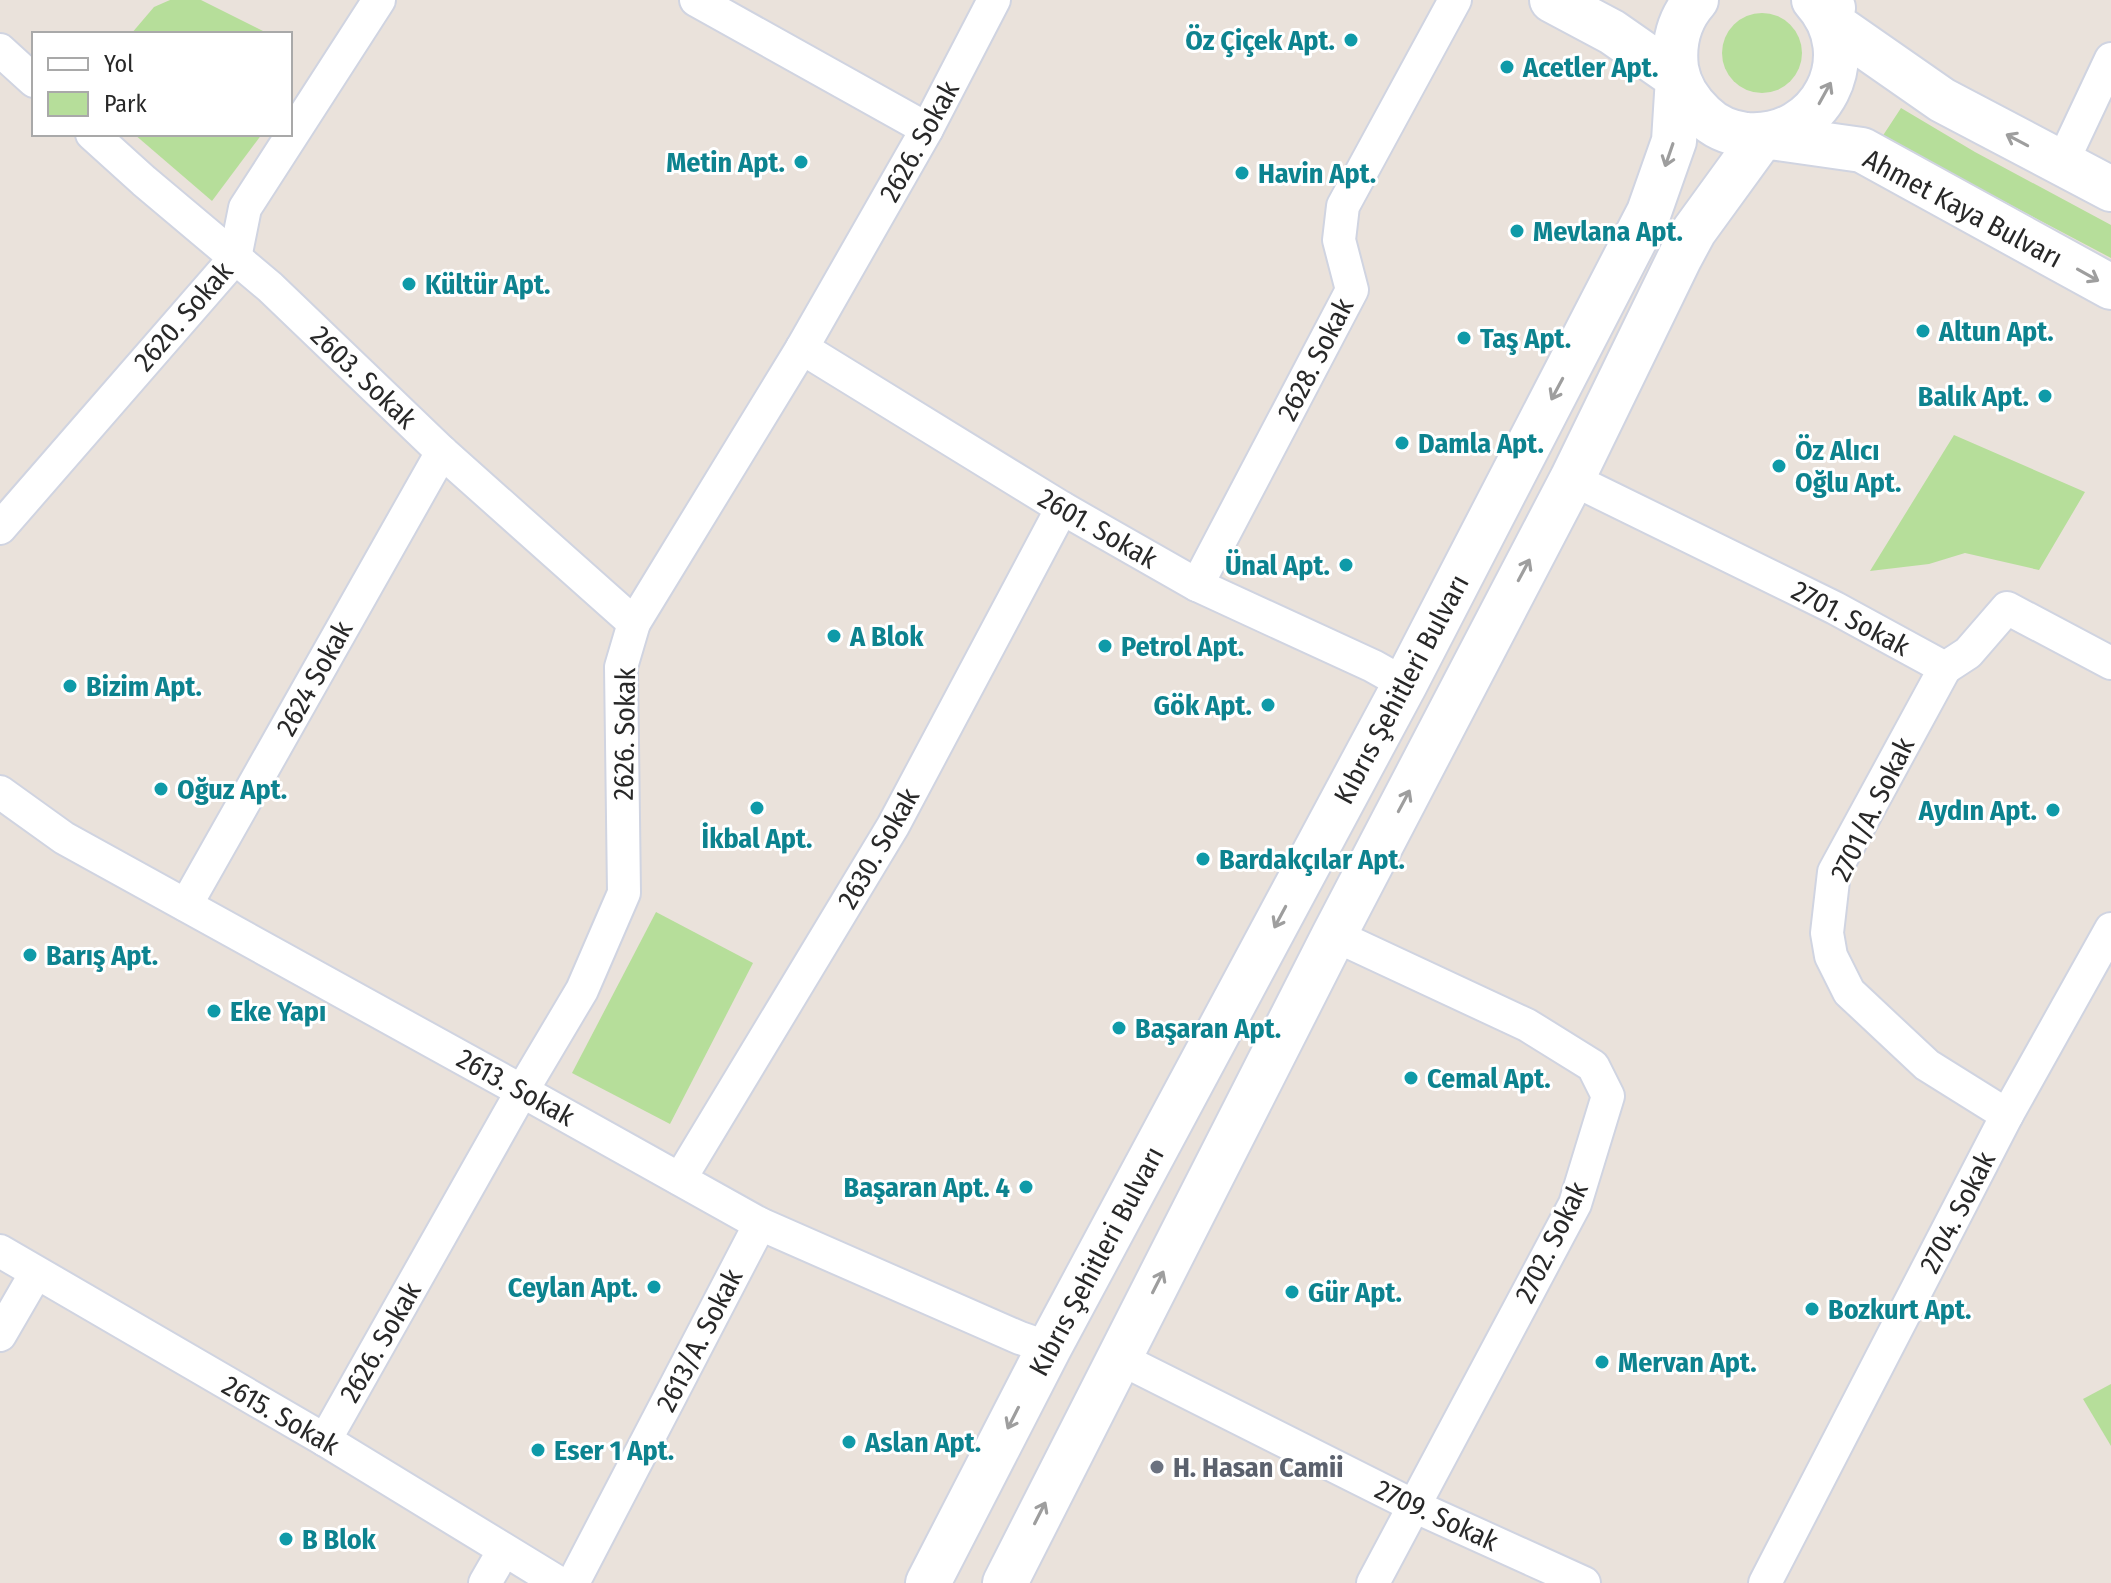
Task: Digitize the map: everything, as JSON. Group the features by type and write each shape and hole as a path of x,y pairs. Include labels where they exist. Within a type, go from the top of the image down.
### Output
{"main road":[{"path":"1552,0 1612,32 1678,78"},
{"name":"Kıbrıs Şehitleri Bulvarı","path":"928,1583 1049,1348 1405,684 1649,212 1674,141 1678,78 1674,54 1678,30 1696,0"},
{"path":"1763,136 1788,130 1809,116 1826,96 1835,72 1836,47 1827,7"},
{"path":"1827,7 1942,100 2111,189"},
{"name":"Ahmet Kaya Bulvarı","path":"1678,78 1690,103 1710,122 1735,134 1862,150 2111,287"},
{"name":"Kıbrıs Şehitleri Bulvarı","path":"1005,1583 1334,935 1572,479 1694,231 1763,136"}],"street":[{"name":"2620. Sokak","path":"292,135 379,0"},
{"path":"696,0 927,129"},
{"name":"2626. Sokak","path":"325,1440 582,990 624,893 621,667 634,623 802,348 927,129 994,0"},
{"name":"2628. Sokak","path":"1197,585 1352,290 1339,240 1343,206 1455,0"},
{"path":"0,50 32,79"},
{"path":"2062,163 2111,59"},
{"name":"2603. Sokak","path":"94,136 270,287 442,452 634,623"},
{"name":"2620. Sokak","path":"0,528 235,258 245,208 291,136"},
{"name":"2601. Sokak","path":"802,348 1062,508 1197,585 1373,666 1405,684"},
{"name":"2624 Sokak","path":"186,905 442,452"},
{"name":"2701. Sokak","path":"1572,479 1835,608 1945,668"},
{"name":"2630. Sokak","path":"680,1179 893,826 1062,508"},
{"path":"1945,668 1968,653 2007,608 2111,663"},
{"name":"2701/A. Sokak","path":"1945,668 1834,872 1827,933 1831,956 1849,992 1927,1065 2007,1115"},
{"name":"2613. Sokak","path":"0,792 64,838 760,1224 1049,1348"},
{"name":"2704. Sokak","path":"1765,1583 2007,1115 2111,929"},
{"name":"2702. Sokak","path":"1334,935 1527,1025 1593,1066 1608,1096 1575,1204 1373,1583"},
{"name":"2613/A. Sokak","path":"573,1583 760,1224"},
{"name":"2615. Sokak","path":"0,1251 325,1440 559,1583"},
{"path":"0,1335 36,1273"},
{"name":"2709. Sokak","path":"1119,1358 1414,1506 1584,1583"},
{"path":"485,1583 504,1550"}],"green space":[{"path":"170,0 201,0 265,32 133,32 154,7"},
{"path":"1754,13 1770,13 1791,24 1802,45 1802,61 1791,82 1770,93 1754,93 1740,87 1728,75 1722,61 1722,45 1728,31 1740,19"},
{"path":"1901,108 1975,152 2111,225 2111,258 1882,137"},
{"path":"136,136 261,136 212,201"},
{"path":"1954,435 2085,492 2039,570 1965,553 1929,564 1870,571"},
{"path":"656,912 753,963 670,1124 572,1073"},
{"path":"2111,1384 2111,1446 2083,1399"}],"place":[{"name":"Öz Çiçek Apt.","path":"1351,40"},
{"name":"Acetler Apt.","path":"1507,67"},
{"name":"Metin Apt.","path":"801,162"},
{"name":"Havin Apt.","path":"1242,173"},
{"name":"Mevlana Apt.","path":"1517,231"},
{"name":"Kültür Apt.","path":"409,284"},
{"name":"Altun Apt.","path":"1923,331"},
{"name":"Taş Apt.","path":"1464,338"},
{"name":"Balık Apt.","path":"2045,396"},
{"name":"Damla Apt.","path":"1402,443"},
{"name":"Öz Alıcı Oğlu Apt.","path":"1779,466"},
{"name":"Ünal Apt.","path":"1346,565"},
{"name":"A Blok","path":"834,636"},
{"name":"Petrol Apt.","path":"1105,646"},
{"name":"Bizim Apt.","path":"70,686"},
{"name":"Gök Apt.","path":"1268,705"},
{"name":"Oğuz Apt.","path":"161,789"},
{"name":"İkbal Apt.","path":"757,808"},
{"name":"Aydın Apt.","path":"2053,810"},
{"name":"Bardakçılar Apt.","path":"1203,859"},
{"name":"Barış Apt.","path":"30,955"},
{"name":"Eke Yapı","path":"214,1011"},
{"name":"Başaran Apt.","path":"1119,1028"},
{"name":"Cemal Apt.","path":"1411,1078"},
{"name":"Başaran Apt. 4","path":"1026,1187"},
{"name":"Ceylan Apt.","path":"654,1287"},
{"name":"Gür Apt.","path":"1292,1292"},
{"name":"Bozkurt Apt.","path":"1812,1309"},
{"name":"Mervan Apt.","path":"1602,1362"},
{"name":"Aslan Apt.","path":"849,1442"},
{"name":"Eser 1 Apt.","path":"538,1450"},
{"name":"H. Hasan Camii","path":"1157,1467"},
{"name":"B Blok","path":"286,1539"}]}
